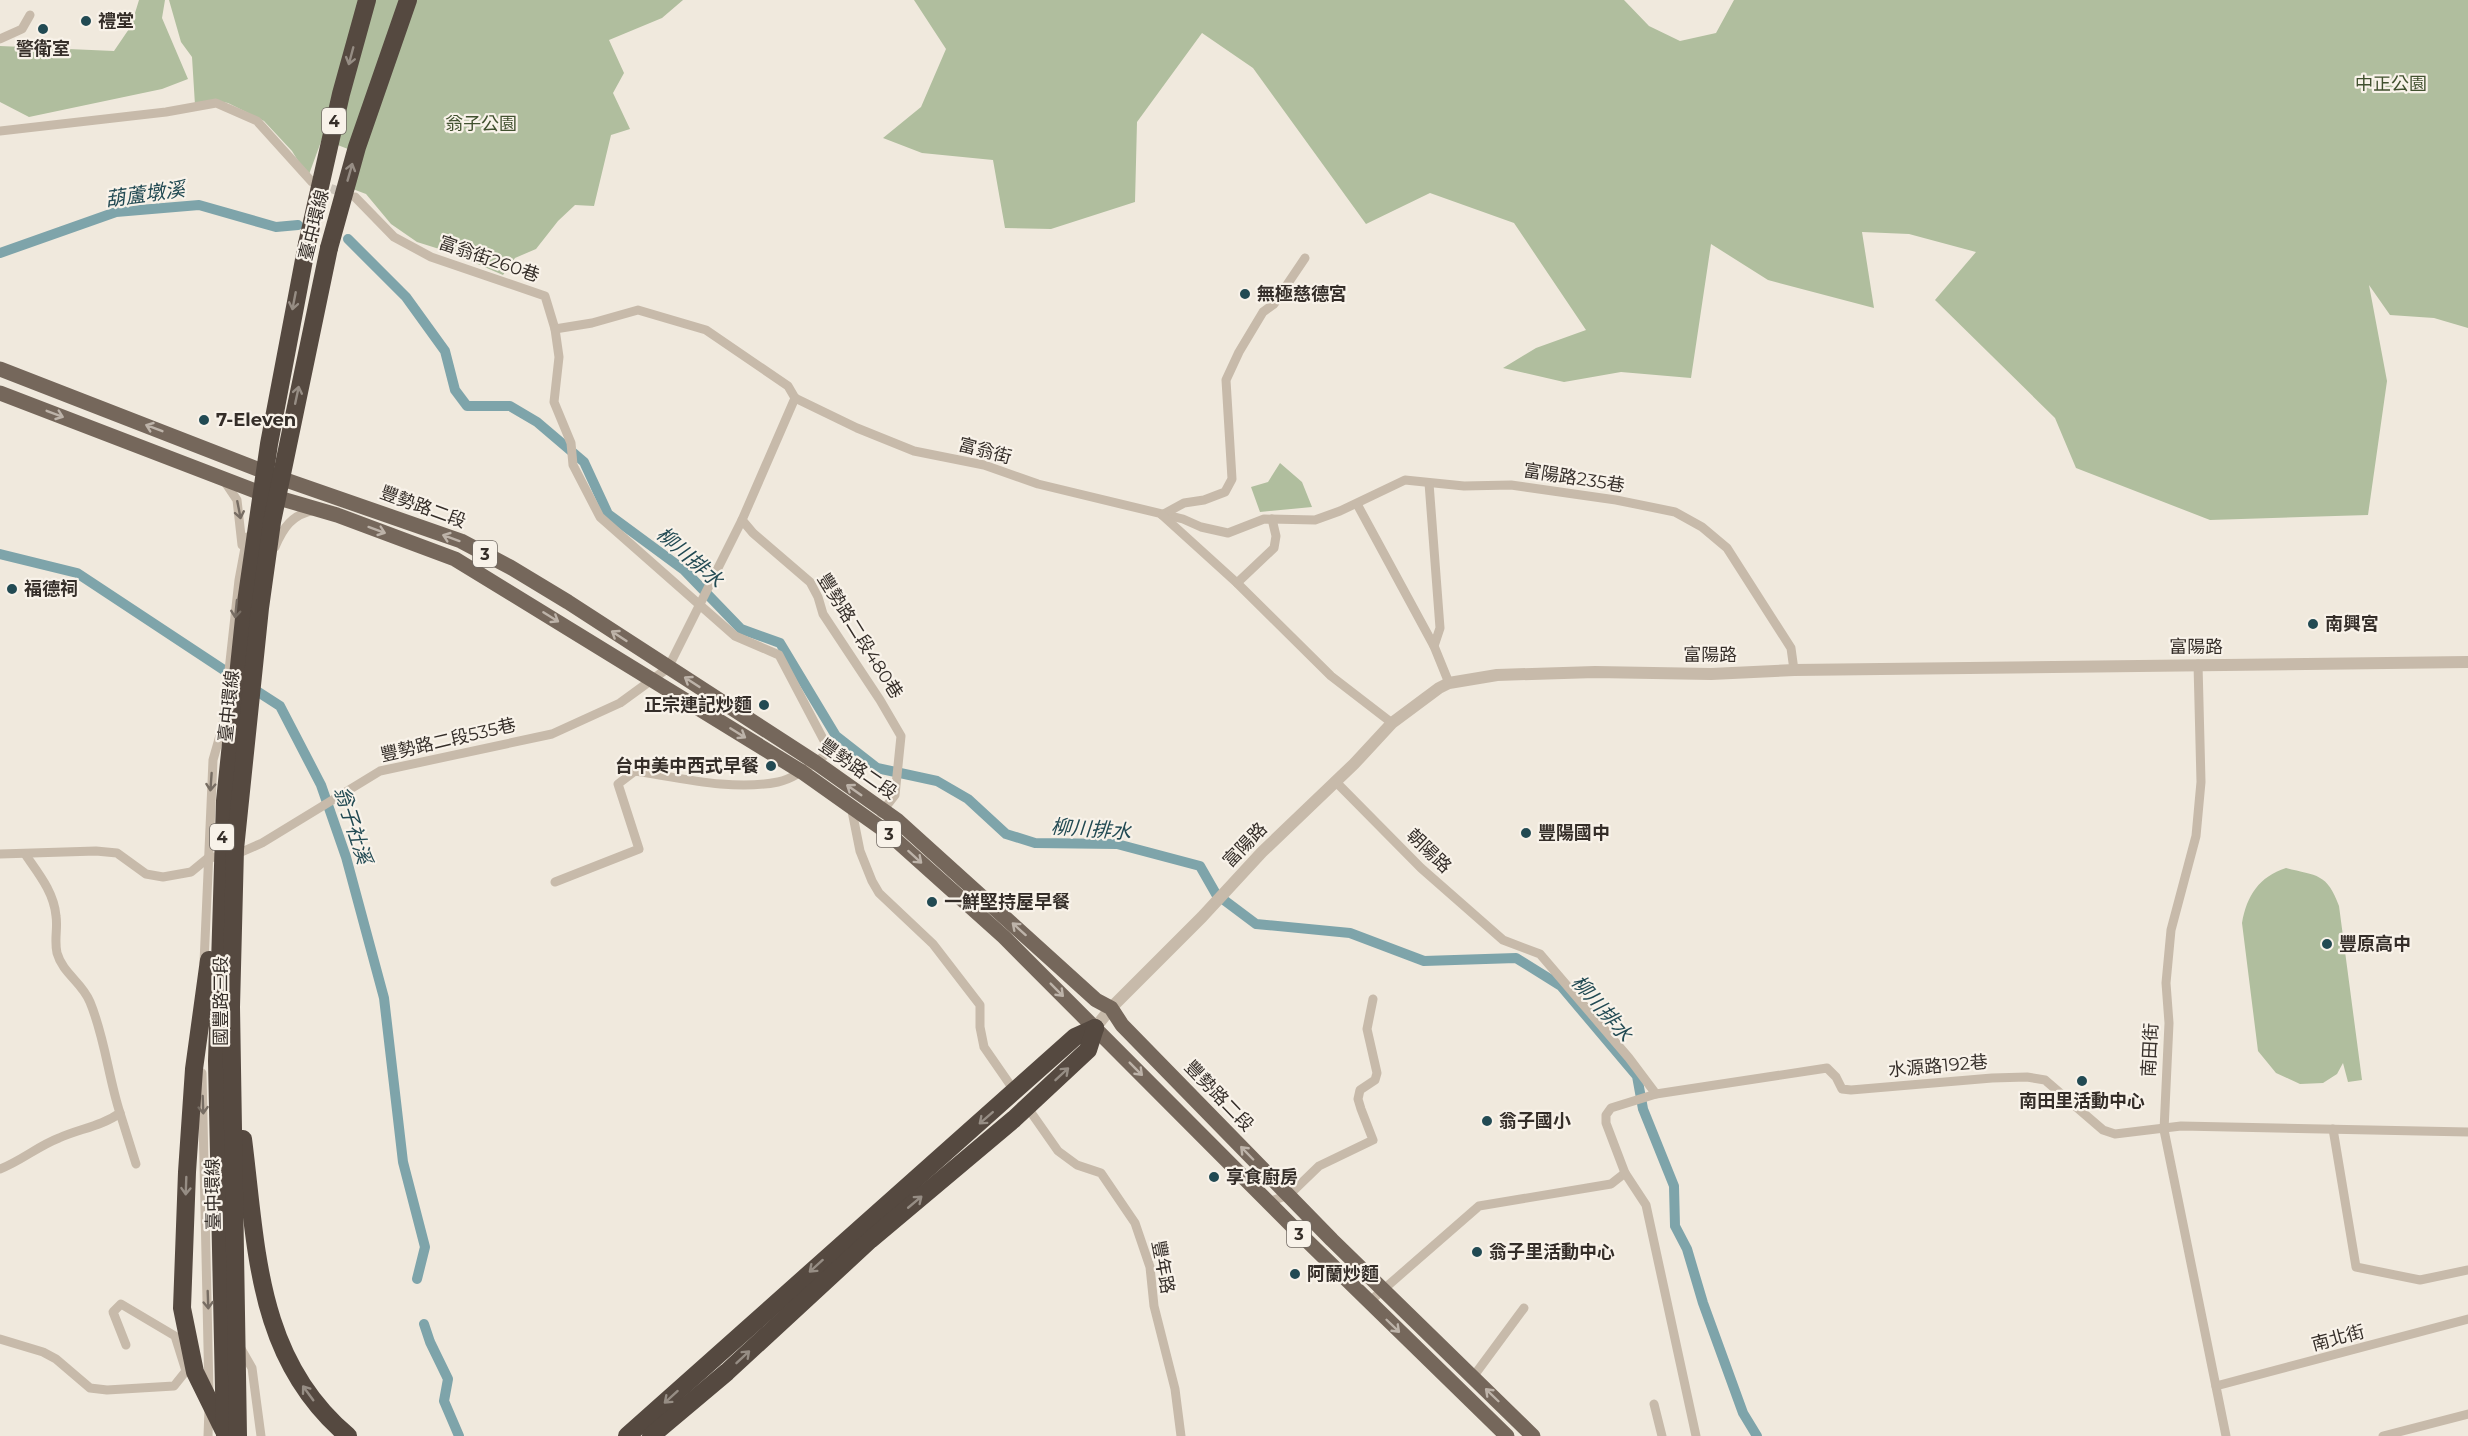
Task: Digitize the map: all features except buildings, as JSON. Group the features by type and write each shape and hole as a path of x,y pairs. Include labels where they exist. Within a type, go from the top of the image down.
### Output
{"highway":[{"name":"臺中環線","path":"221,1434 217,1061 225,801 245,609 269,444 307,244 341,94 367,0"},
{"name":"臺中環線","path":"238,1436 231,1007 235,849 260,608 287,444 329,248 357,147 408,0"},
{"path":"214,857 221,1434"},
{"path":"221,878 195,1069 187,1172 182,1308 195,1372 221,1434"},
{"path":"231,1007 254,1238 265,1301 277,1338 302,1384 333,1423 348,1436"},
{"path":"651,1436 727,1372 865,1234 1075,1037 1095,1028"},
{"path":"627,1436 865,1234"},
{"path":"240,1346 244,1436"}],"main road":[{"name":"豐勢路二段","path":"0,369 283,479 461,541 568,602 815,762 1096,1000 1111,1008 1122,1025 1383,1291 1533,1436"},
{"name":"豐勢路二段","path":"0,393 258,492 322,510 455,558 802,772 851,806 878,816 1004,937 1268,1202 1507,1436"}],"street":[{"path":"0,39 22,29 30,15"},
{"path":"0,131 166,112 216,103 257,121 312,182"},
{"name":"富翁街260巷","path":"355,197 394,237 431,257 545,296 555,329"},
{"path":"1162,516 1184,503 1204,500 1225,492 1232,479 1226,380 1239,352 1263,312 1274,304 1305,258"},
{"path":"555,882 639,849 618,784 635,771 737,785 779,782 802,772 830,752 778,655 735,636 703,602 630,542 610,529 600,517 573,465 572,443 554,402 559,357 555,329 592,323 638,310 706,330 788,386 795,398 742,520 703,602 668,668"},
{"name":"富翁街","path":"795,398 857,428 914,451 984,465 1038,484 1162,516 1238,583 1331,676 1392,723"},
{"name":"國豐路三段","path":"214,857 213,760 223,725 243,555 258,492 260,469"},
{"name":"國豐路三段","path":"213,474 228,485 237,500 243,555"},
{"name":"國豐路三段","path":"261,1436 252,1368 240,1346 237,854 268,563 283,479"},
{"name":"富陽路235巷","path":"1162,516 1183,519 1201,527 1228,533 1272,519 1316,520 1357,504 1405,480 1464,486 1511,485 1616,500 1675,512 1702,527 1727,548 1791,648 1794,670"},
{"path":"1429,483 1440,628 1434,646"},
{"path":"1357,504 1434,646 1449,683"},
{"name":"國豐路三段","path":"268,563 281,533 289,522 306,512 322,510"},
{"path":"1238,583 1274,548 1276,536 1272,519"},
{"name":"豐勢路二段480巷","path":"742,520 753,533 810,582 823,614 901,736 895,795 878,816"},
{"name":"富陽路","path":"1095,1028 1111,1008 1202,917 1262,852 1392,723 1421,700 1449,683 1497,675 1595,672 1711,674 1794,670 2198,664 2319,666 2468,662"},
{"name":"南田街","path":"2198,664 2200,792 2196,836 2171,930 2166,983 2169,1023 2164,1130 2226,1436"},
{"name":"豐勢路二段535巷","path":"0,854 96,851 117,853 146,874 163,877 190,872 214,857 237,854 262,843 387,769 552,734 620,703 668,668"},
{"name":"國豐路三段","path":"221,1434 210,1365 202,1046 214,857 228,755 223,725"},
{"name":"朝陽路","path":"1335,781 1421,868 1503,940 1540,954 1622,1049 1656,1094"},
{"path":"851,806 855,833 872,881 879,893 922,931 980,1005 980,1027 984,1047 1011,1086"},
{"path":"25,854 51,893 56,916 57,953 69,977 84,987 94,1011 106,1049 111,1084 136,1164"},
{"path":"1268,1202 1289,1195 1319,1166 1373,1140 1358,1099 1360,1090 1375,1080 1377,1073 1367,1029 1373,999"},
{"name":"水源路192巷","path":"1625,1173 1606,1123 1606,1114 1611,1108 1656,1094 1827,1068 1836,1077 1842,1089 1851,1090 2027,1077 2045,1080 2103,1130 2115,1134 2164,1130 2181,1126 2468,1132"},
{"name":"豐年路","path":"1030,1112 1058,1151 1077,1165 1101,1173 1135,1223 1150,1267 1154,1306 1175,1389 1181,1436"},
{"path":"0,1168 17,1162 57,1138 111,1120 120,1113"},
{"path":"2333,1128 2356,1268 2420,1280 2468,1270"},
{"path":"1370,1302 1479,1206 1611,1185 1625,1173 1646,1205 1696,1436"},
{"path":"126,1345 113,1312 121,1304 175,1336 186,1371"},
{"path":"1473,1377 1524,1308"},
{"name":"南北街","path":"2216,1386 2468,1319"},
{"path":"0,1339 43,1352 56,1359 90,1388 107,1390 174,1386 186,1371 210,1365"},
{"path":"1654,1404 1662,1436"},
{"path":"2383,1436 2400,1434 2468,1414"}],"green space":[{"path":"139,0 165,0 162,18 188,79 162,89 29,117 0,102 0,46 114,51 131,26"},
{"name":"翁子公園","path":"169,0 683,0 662,18 609,40 624,73 613,93 630,129 611,135 594,206 575,205 558,221 536,249 515,258 503,275 452,253 417,242 391,224 366,194 350,188 361,154 322,139 308,177 292,151 264,121 228,103 212,100 195,105 192,57 181,42"},
{"name":"中正公園","path":"914,0 1624,0 1649,26 1680,41 1716,33 1734,0 2468,0 2468,328 2434,318 2390,315 2369,285 2387,381 2368,515 2210,520 2076,468 2055,418 1935,300 1976,252 1909,234 1862,232 1874,308 1768,280 1711,244 1691,378 1621,372 1564,382 1503,368 1536,348 1586,330 1514,223 1430,193 1366,224 1253,68 1202,33 1137,122 1135,202 1051,229 1005,228 993,160 922,153 883,138 921,107 946,49"},
{"path":"1280,463 1302,482 1312,507 1260,512 1251,487 1268,482"},
{"path":"2286,868 2320,878 2330,887 2339,906 2362,1080 2348,1082 2343,1063 2337,1074 2323,1083 2300,1084 2276,1073 2258,1051 2242,923 2247,904 2256,888 2268,876"}],"waterway":[{"name":"葫蘆墩溪","path":"0,253 116,212 199,205 276,227 298,225"},
{"name":"柳川排水","path":"348,239 406,297 445,351 455,390 467,406 510,406 537,422 584,462 608,514 684,570 741,629 780,643 836,736 877,768 937,781 968,799 1006,834 1035,843 1117,844 1200,866 1216,894 1256,924 1350,933 1424,961 1516,958 1561,986 1637,1076 1643,1109 1674,1186 1675,1226 1687,1249 1703,1303 1743,1413 1757,1436"},
{"name":"翁子社溪","path":"0,554 77,573 236,678"},
{"name":"翁子社溪","path":"249,686 280,706 321,785 346,857 384,998 403,1162 425,1247 417,1279"},
{"name":"翁子社溪","path":"424,1324 448,1379 444,1401 459,1436"}],"tunnel":[{"path":"318,184 347,194"}],"place":[{"name":"禮堂","path":"86,21"},
{"name":"警衛室","path":"43,29"},
{"name":"無極慈德宮","path":"1245,294"},
{"name":"7-Eleven","path":"204,420"},
{"name":"福德祠","path":"12,589"},
{"name":"南興宮","path":"2313,624"},
{"name":"正宗連記炒麵","path":"764,705"},
{"name":"台中美中西式早餐","path":"771,766"},
{"name":"豐陽國中","path":"1526,833"},
{"name":"一鮮堅持屋早餐","path":"932,902"},
{"name":"豐原高中","path":"2327,944"},
{"name":"南田里活動中心","path":"2082,1081"},
{"name":"翁子國小","path":"1487,1121"},
{"name":"享食廚房","path":"1214,1177"},
{"name":"翁子里活動中心","path":"1477,1252"},
{"name":"阿蘭炒麵","path":"1295,1274"}]}
